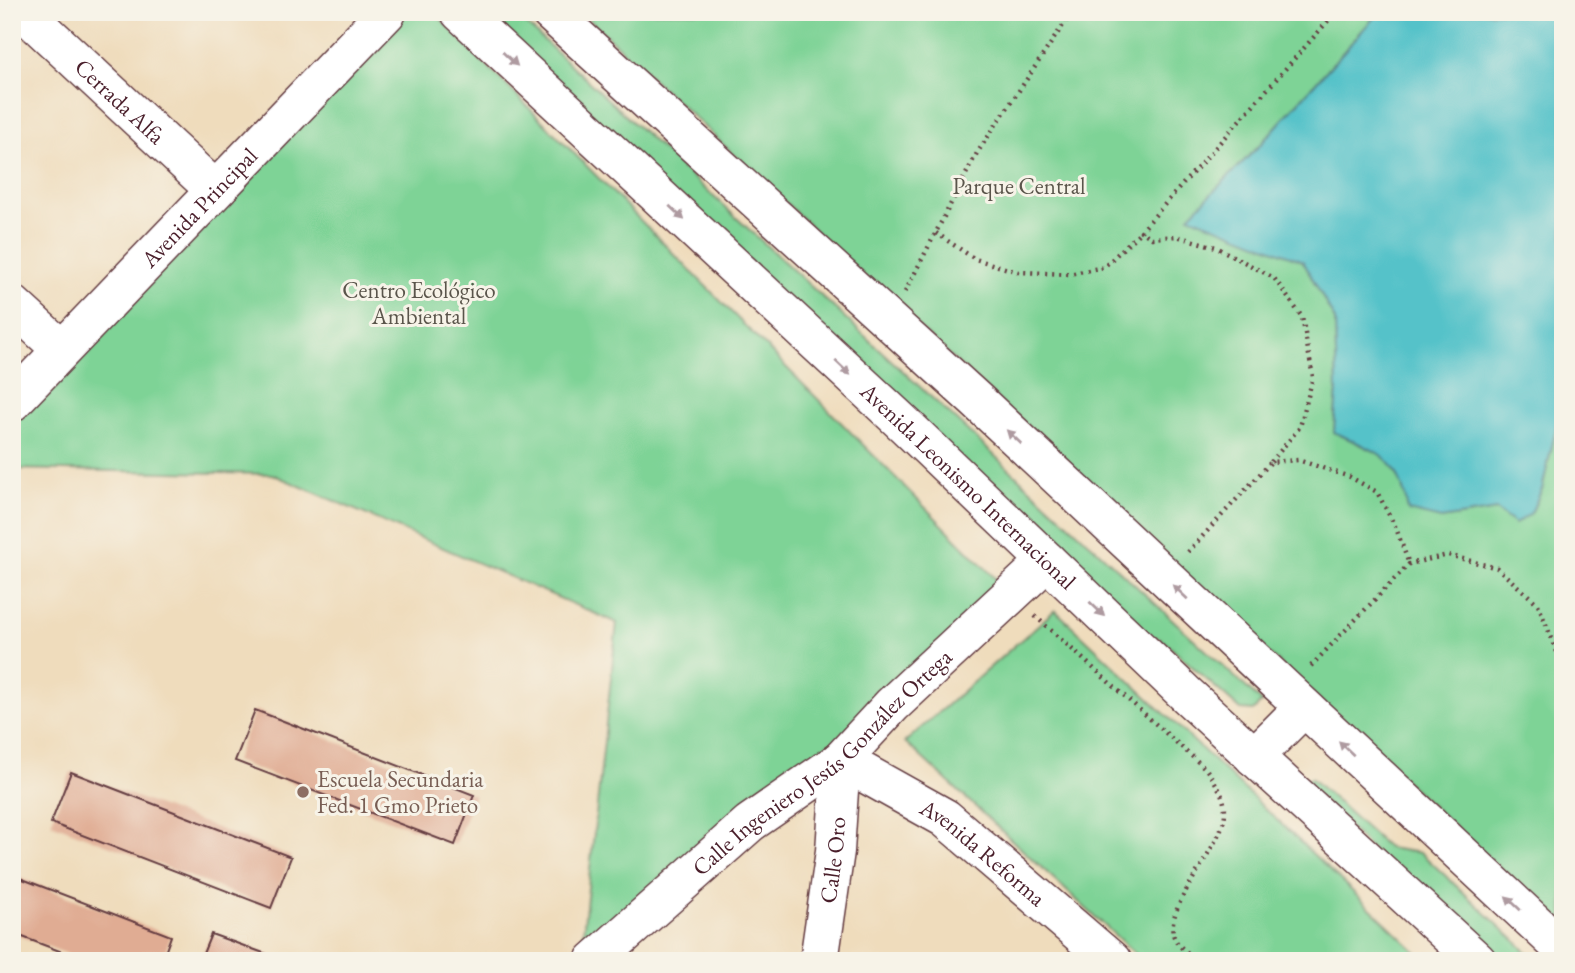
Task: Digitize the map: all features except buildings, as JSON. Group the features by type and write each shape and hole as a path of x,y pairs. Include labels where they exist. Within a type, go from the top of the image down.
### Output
{"street":[{"name":"Cerrada Alfa","path":"24,12 215,190"},
{"name":"Avenida Principal","path":"12,402 387,12"},
{"name":"Avenida Leonismo Internacional","path":"460,12 905,425 1254,757 1476,961"},
{"path":"550,12 885,318 1563,949"},
{"path":"12,304 61,349"},
{"name":"Calle Ingeniero Jesús González Ortega","path":"594,961 750,823 841,760 892,705 1047,561"},
{"path":"1254,757 1303,708"},
{"name":"Calle Oro","path":"819,961 835,851 841,760"},
{"name":"Avenida Reforma","path":"841,760 945,818 1112,961"},
{"path":"630,961 635,923"}],"path":[{"path":"885,318 906,292 977,153 1070,12"},
{"path":"936,233 975,259 1018,272 1069,274 1104,267 1141,231 1336,12"},
{"path":"1141,231 1152,238 1176,236 1216,247 1274,278 1302,317 1313,377 1300,426 1271,462 1187,552"},
{"path":"1271,462 1298,460 1350,477 1377,492 1396,528 1409,564"},
{"path":"1311,666 1409,564 1448,555 1497,568 1538,604 1563,667"},
{"path":"1011,595 1206,769 1220,789 1225,813 1221,830 1179,905 1172,933 1176,942 1199,961"}],"green space":[{"name":"Centro Ecológico Ambiental","path":"400,12 434,12 1006,589 588,961 580,961 617,623 272,474 12,469 12,418"},
{"path":"456,12 513,12 1262,702 1253,711 1241,710 1160,638 1127,633"},
{"name":"Parque Central","path":"581,12 1379,12 1259,146 1190,216 1303,261 1335,320 1337,389 1334,432 1387,457 1404,486 1441,519 1496,510 1531,513 1542,489 1563,398 1563,928"},
{"path":"1055,610 1426,961 1143,961 905,742"},
{"path":"1311,778 1388,848 1421,853 1537,961 1482,961 1304,782"}],"water":[{"path":"1379,12 1548,12 1563,35 1563,398 1542,489 1531,513 1515,524 1496,510 1441,519 1408,511 1404,492 1393,467 1376,452 1334,432 1337,389 1335,320 1303,261 1189,216 1259,146"}],"place":[{"name":"Escuela Secundaria Fed. 1 Gmo Prieto","path":"303,792"}]}
